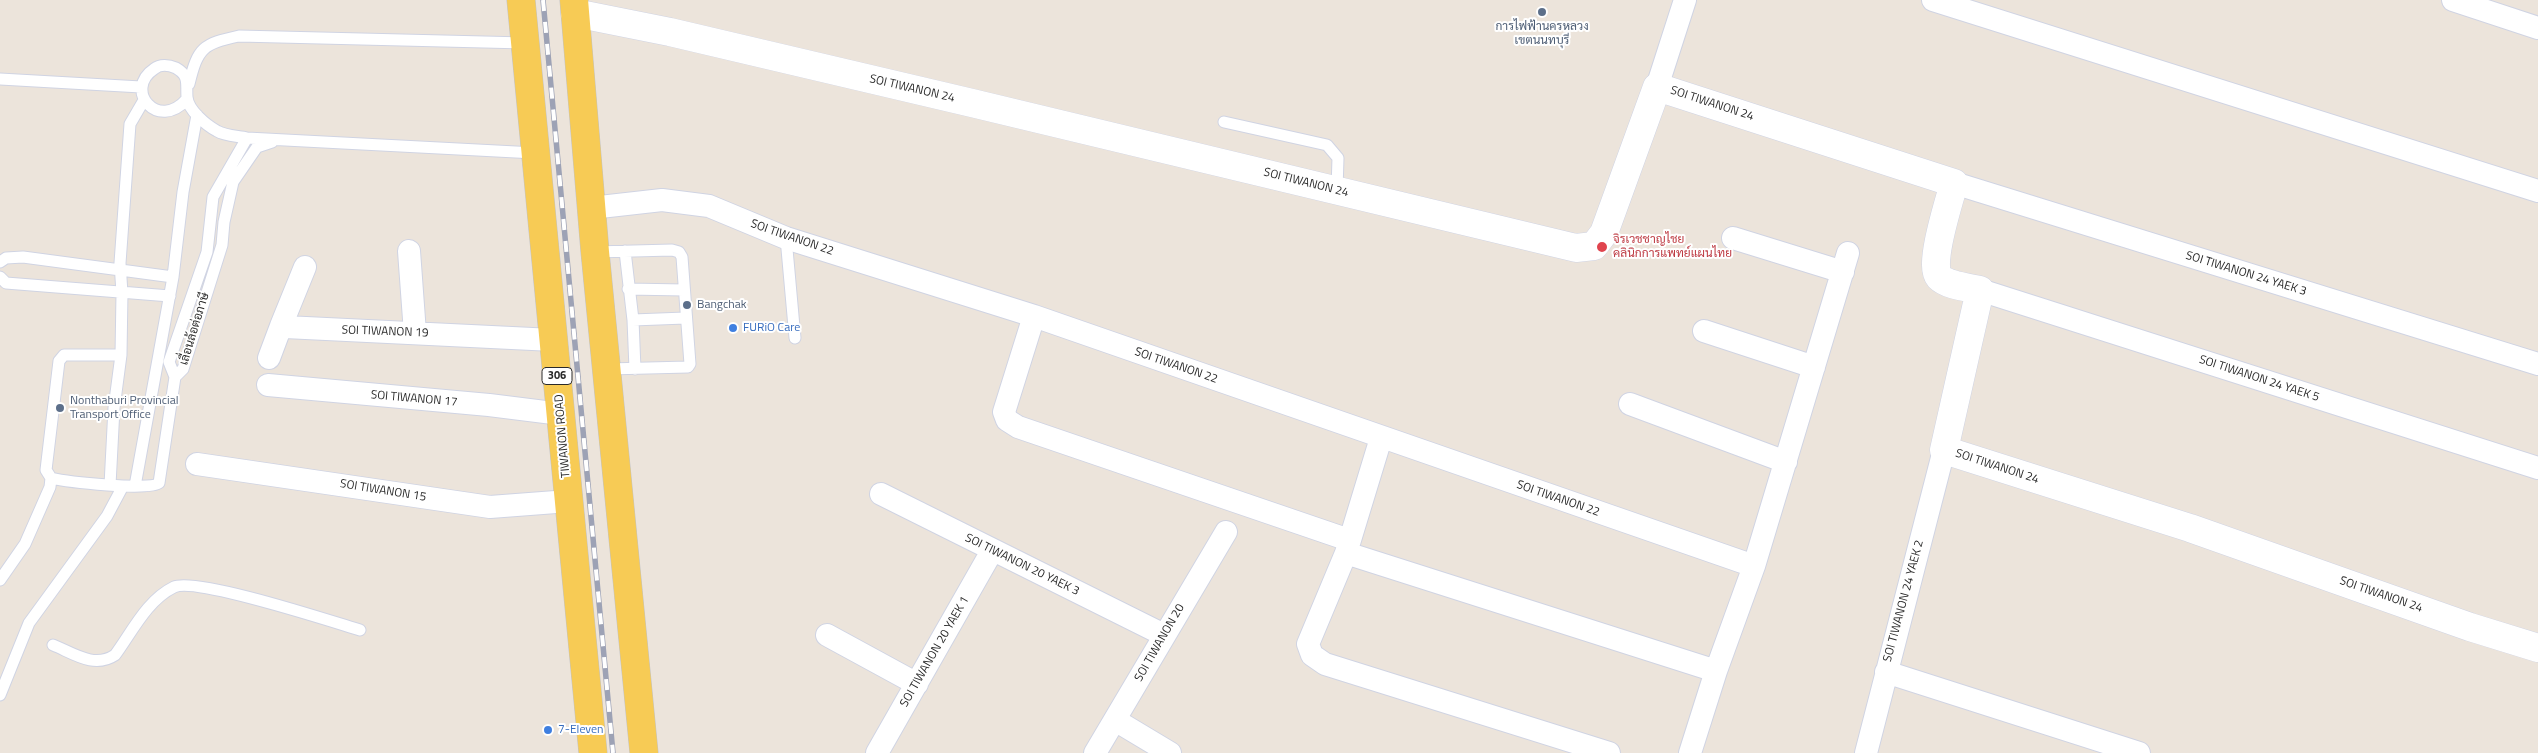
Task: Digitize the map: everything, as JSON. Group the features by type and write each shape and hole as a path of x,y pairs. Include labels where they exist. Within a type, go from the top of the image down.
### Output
{"main road":[{"name":"TIWANON ROAD","path":"521,0 592,753"},
{"path":"574,6 595,252 608,368 644,753"}],"street":[{"path":"1657,87 1685,0"},
{"path":"1933,0 2538,191"},
{"path":"2453,0 2538,28"},
{"name":"SOI TIWANON 24","path":"574,6 670,32 1576,248 1594,246 1604,233 1657,87 1954,183"},
{"path":"1954,183 1942,228 1935,269 1940,277 1948,282 1980,290"},
{"name":"SOI TIWANON 24 YAEK 3","path":"1954,183 2538,364"},
{"name":"SOI TIWANON 22","path":"591,208 662,200 709,206 786,238 1034,316 1754,566"},
{"path":"1690,753 1716,671 1754,566 1845,262 1733,238"},
{"path":"409,250 416,333"},
{"path":"268,358 305,267"},
{"name":"SOI TIWANON 24","path":"1980,290 1944,450 2190,528 2470,627 2538,648"},
{"name":"SOI TIWANON 24 YAEK 5","path":"1980,290 2538,468"},
{"path":"1034,316 1004,412 1007,420 1018,427 1348,546 1716,671"},
{"name":"SOI TIWANON 19","path":"281,326 553,340"},
{"path":"1704,331 1814,367"},
{"name":"SOI TIWANON 17","path":"268,385 489,405 561,414"},
{"path":"1630,404 1786,462"},
{"path":"1381,438 1348,546 1308,644 1312,655 1325,664 1609,753"},
{"name":"SOI TIWANON 24 YAEK 2","path":"1866,753 1944,450"},
{"name":"SOI TIWANON 15","path":"197,464 490,507 569,500"},
{"name":"SOI TIWANON 20 YAEK 3","path":"881,494 992,551 1164,635"},
{"name":"SOI TIWANON 20","path":"1095,753 1226,532"},
{"name":"SOI TIWANON 20 YAEK 1","path":"877,753 992,551"},
{"path":"827,635 917,684"},
{"path":"1886,672 2139,753"},
{"path":"1115,720 1170,753"}],"lane":[{"path":"189,84 182,72 170,66 157,66 146,74 141,87 144,100 154,109 166,112 178,108 187,99 195,60 212,42 239,36 525,43"},
{"path":"0,79 141,87"},
{"path":"187,99 197,115 218,132 247,138 535,153"},
{"path":"110,485 114,408 121,355 122,293 120,272 130,124 144,100"},
{"path":"135,486 170,296 183,192 197,115"},
{"path":"1224,122 1327,145 1338,158 1337,190"},
{"name":"เลื่อนล้อต่อภาษี","path":"247,138 213,197 207,252 169,362 175,377 183,369 222,246 224,222 233,182 257,147 280,139"},
{"path":"786,238 795,338"},
{"path":"595,252 672,250 679,252 682,257 689,366 635,369 608,368"},
{"path":"625,251 633,320 635,369"},
{"path":"0,262 6,258 23,258 120,272 173,277"},
{"path":"0,277 6,283 170,296"},
{"path":"628,289 684,290"},
{"path":"633,320 685,318"},
{"path":"0,580 25,544 50,487 51,478 46,470 58,361 64,355 121,355"},
{"path":"51,478 123,486 154,486 159,483 175,377"},
{"path":"0,695 28,623 107,516 123,486"},
{"path":"53,645 95,663 106,661 115,656 160,596 177,586 233,592 360,630"}],"railway":[{"path":"543,0 613,753"}],"place":[{"name":"การไฟฟ้านครหลวง เขตนนทบุรี","path":"1542,12"},
{"name":"จิรเวชชาญไชย คลินิกการแพทย์แผนไทย","path":"1602,247"},
{"name":"Bangchak","path":"687,305"},
{"name":"FURiO Care","path":"733,328"},
{"name":"Nonthaburi Provincial Transport Office","path":"60,408"},
{"name":"7-Eleven","path":"548,730"}]}
